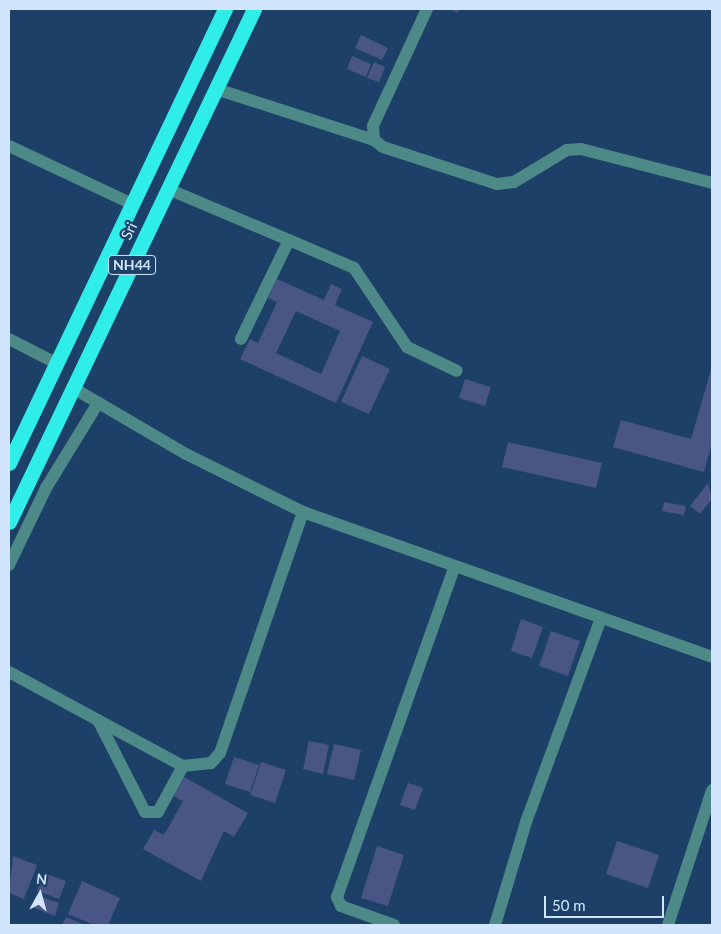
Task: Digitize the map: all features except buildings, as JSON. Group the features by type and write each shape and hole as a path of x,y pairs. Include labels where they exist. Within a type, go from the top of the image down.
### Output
{"highway":[{"name":"NH44","path":"9,463 225,9"},
{"name":"Sri","path":"11,513 254,9"}],"street":[{"path":"374,140 373,126 427,9"},
{"path":"216,89 374,140 383,147 490,184 514,182 555,156 581,149 712,183"},
{"path":"9,146 132,204"},
{"path":"168,189 354,268 407,347 457,371"},
{"path":"241,339 289,240"},
{"path":"9,339 56,363"},
{"path":"72,388 186,454 303,512 712,658"},
{"path":"9,565 46,488 98,403"},
{"path":"9,672 183,766 204,767 220,753 303,512"},
{"path":"394,925 341,906 336,897 455,566"},
{"path":"495,925 526,822 601,618"},
{"path":"98,720 145,812 158,812 183,766"},
{"path":"668,925 712,790"}]}
